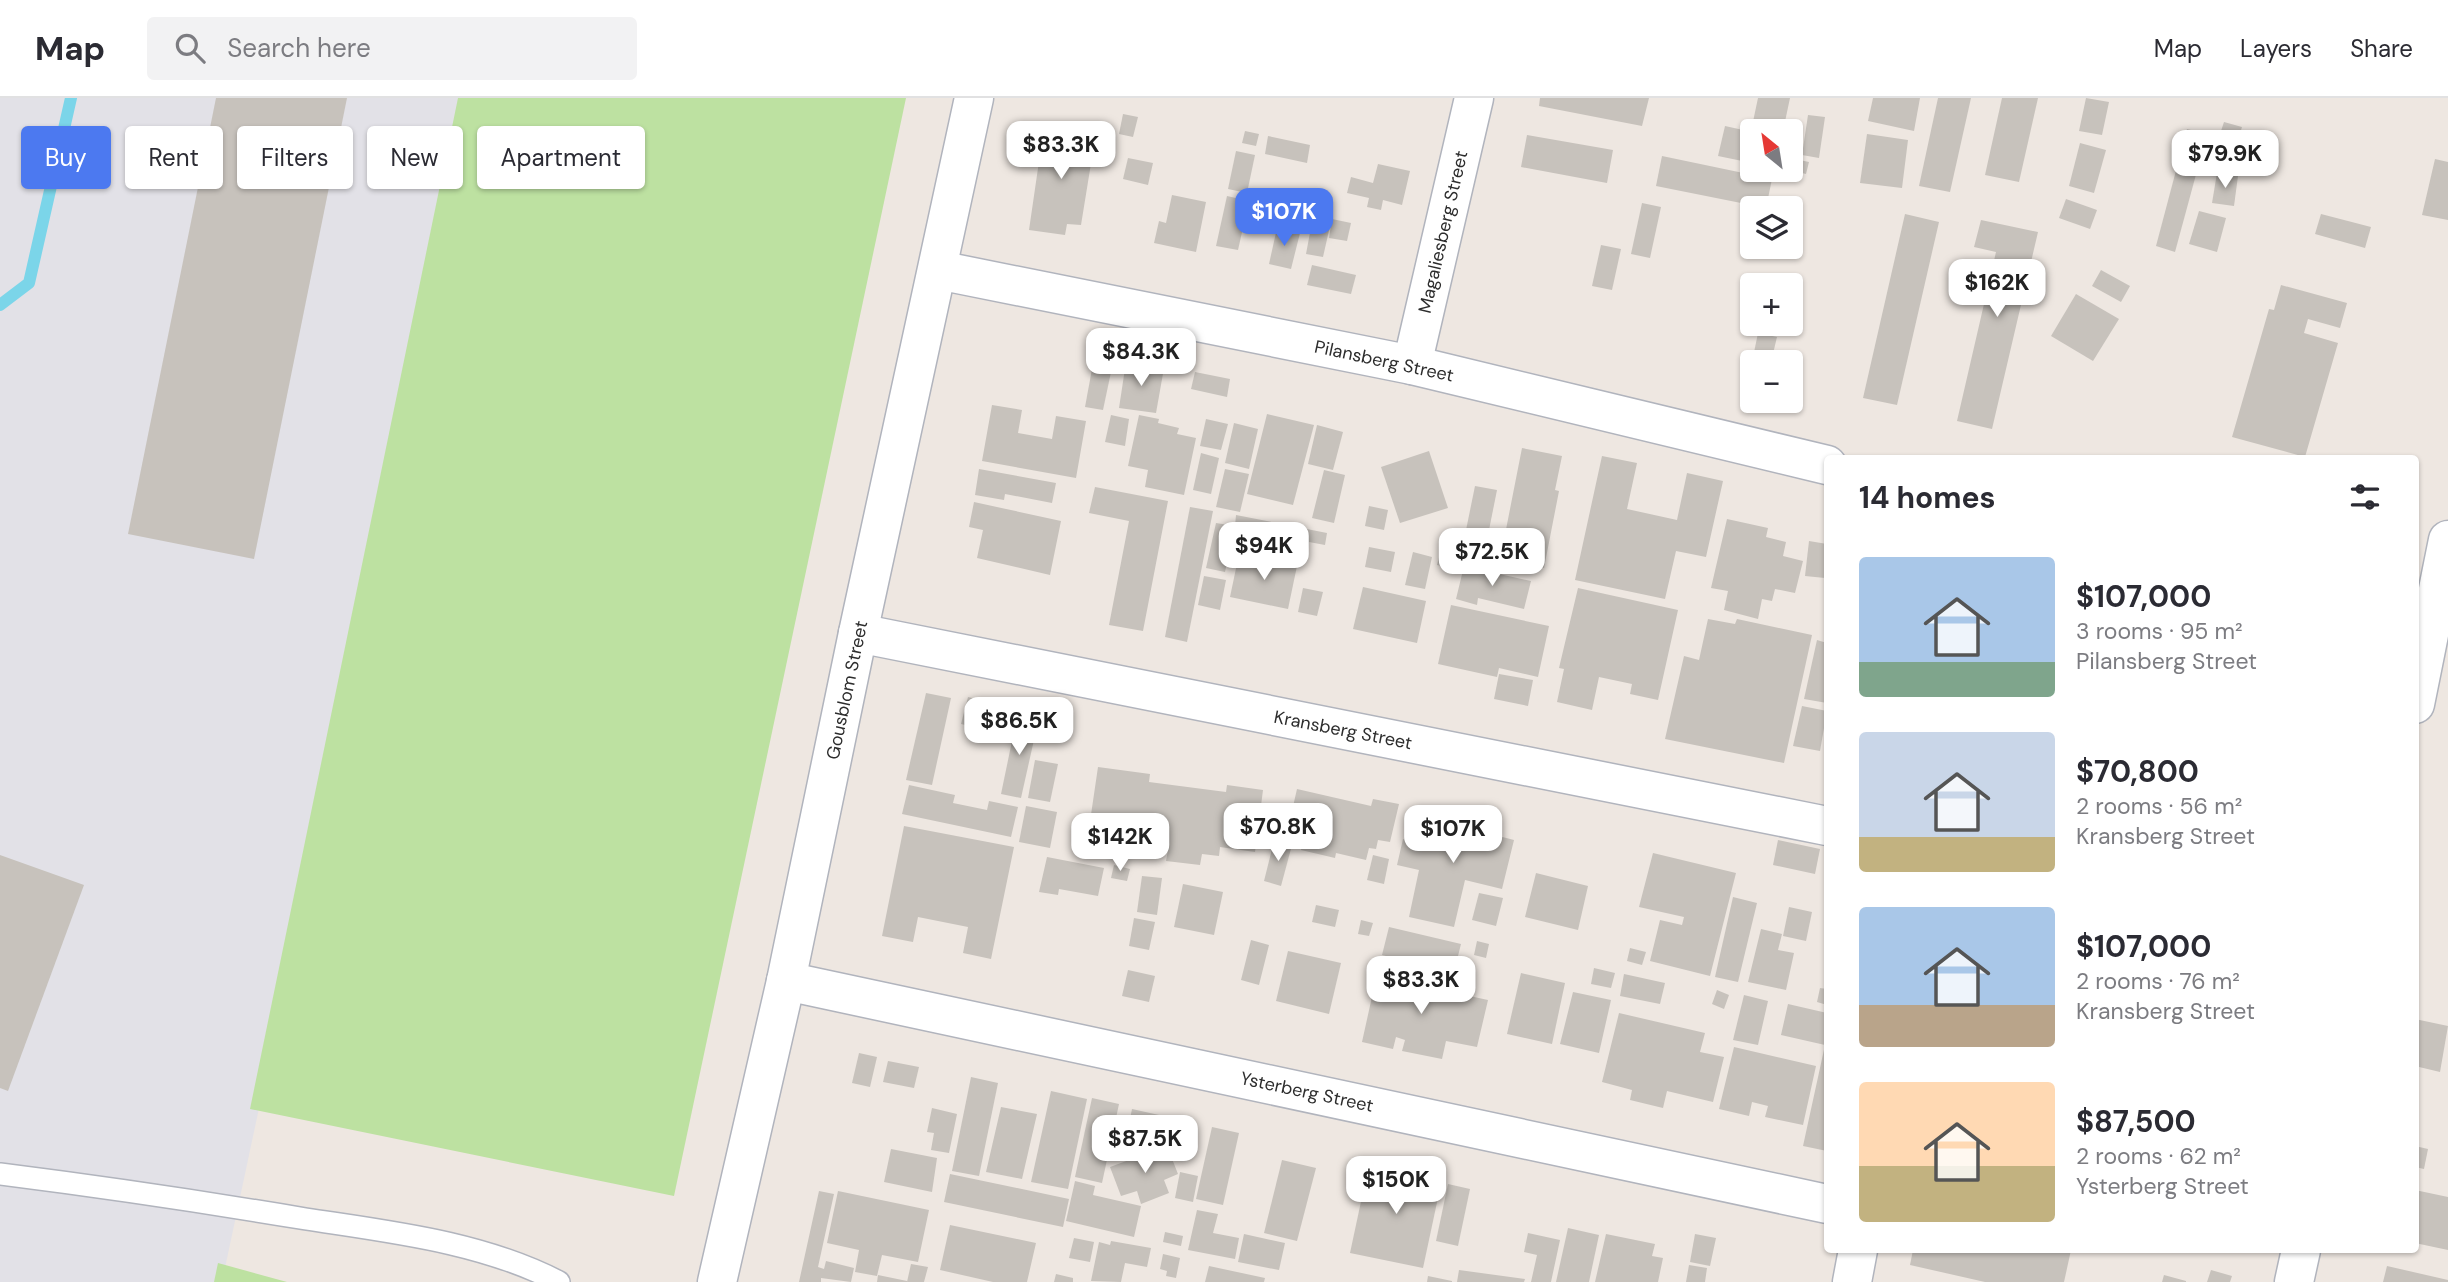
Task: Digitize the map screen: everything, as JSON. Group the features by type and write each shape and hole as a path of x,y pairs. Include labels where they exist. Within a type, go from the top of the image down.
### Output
{"street":[{"name":"Gousblom Street","path":"717,1282 786,981 974,98"},
{"name":"Magaliesberg Street","path":"1412,365 1474,98"},
{"name":"Pilansberg Street","path":"938,270 1412,365 1824,464"},
{"path":"2419,692 2439,632 2448,540"},
{"name":"Kransberg Street","path":"858,633 1824,825"},
{"name":"Ysterberg Street","path":"786,981 1824,1203"},
{"path":"1852,1282 1857,1253"},
{"path":"2294,1282 2300,1253"}],"lane":[{"path":"0,1174 135,1191 404,1234 470,1249 559,1282"}],"shaded area":[{"path":"0,98 474,98 463,150 463,126 367,126 367,189 455,189 222,1282 0,1282"}],"green space":[{"path":"458,98 906,98 674,1196 250,1109 439,189 463,189 463,126 452,126"},
{"path":"218,1263 287,1282 214,1282"}],"building":[{"path":"216,98 347,98 341,126 237,126 237,189 329,189 254,559 128,534 198,189 223,189 223,126 210,126"},
{"path":"1540,98 1649,98 1642,126 1539,106"},
{"path":"1758,98 1790,98 1786,119 1754,119"},
{"path":"1873,98 1920,98 1914,131 1868,121"},
{"path":"1938,98 1971,98 1950,192 1919,186"},
{"path":"2002,98 2038,98 2019,182 1985,175"},
{"path":"2086,98 2109,102 2102,135 2079,131"},
{"path":"1123,114 1138,117 1133,137 1119,134"},
{"path":"1808,115 1825,117 1819,158 1803,155"},
{"path":"2224,122 2242,127 2231,163 2212,158"},
{"path":"1725,126 1740,129 1740,161 1718,156"},
{"path":"1044,127 1086,134 1084,144 1094,145 1081,225 1067,224 1065,235 1029,230"},
{"path":"2187,129 2207,134 2175,252 2156,246"},
{"path":"1245,131 1259,134 1256,146 1242,143"},
{"path":"1867,134 1908,140 1902,188 1860,183"},
{"path":"1527,135 1613,150 1607,183 1521,167"},
{"path":"1268,136 1310,145 1307,163 1265,154"},
{"path":"2080,143 2106,150 2094,193 2069,186"},
{"path":"1236,151 1255,155 1247,193 1228,189"},
{"path":"1662,156 1740,172 1740,182 1771,182 1768,196 1740,196 1740,203 1656,186"},
{"path":"1128,158 1153,163 1148,185 1123,179"},
{"path":"2435,159 2448,162 2448,220 2422,215"},
{"path":"1803,161 1809,162 1806,174 1803,173"},
{"path":"1378,164 1410,171 1402,205 1383,200 1381,210 1367,207 1369,198 1347,193 1351,177 1373,183"},
{"path":"2217,173 2238,176 2234,206 2212,203"},
{"path":"1172,195 1206,202 1196,252 1154,243 1159,221 1166,223"},
{"path":"1227,196 1249,201 1238,250 1216,246"},
{"path":"2066,199 2097,210 2090,229 2059,218"},
{"path":"1642,203 1661,207 1650,258 1631,254"},
{"path":"2199,211 2226,218 2217,252 2189,244"},
{"path":"1905,214 1939,222 1897,405 1863,398"},
{"path":"2321,214 2371,227 2365,248 2315,234"},
{"path":"1332,219 1351,223 1347,241 1329,238"},
{"path":"1981,220 2038,232 1992,429 1957,421 1996,252 1974,247"},
{"path":"1312,222 1330,226 1323,257 1306,254"},
{"path":"1277,228 1300,233 1291,269 1269,264"},
{"path":"1601,245 1621,249 1612,290 1592,286"},
{"path":"1312,265 1356,275 1351,294 1307,285"},
{"path":"2101,270 2130,286 2121,302 2092,286"},
{"path":"2281,285 2347,303 2340,328 2308,319 2304,333 2338,343 2306,455 2232,437 2269,309 2274,310"},
{"path":"2076,294 2119,319 2093,361 2051,336"},
{"path":"1757,336 1777,337 1774,350 1754,350"},
{"path":"1126,362 1164,368 1156,413 1119,408"},
{"path":"1092,369 1111,372 1103,410 1085,407"},
{"path":"1195,372 1230,379 1227,397 1191,389"},
{"path":"992,405 1022,410 1018,433 1052,439 1056,416 1086,421 1076,478 982,461"},
{"path":"1267,414 1314,425 1293,505 1247,494"},
{"path":"1111,415 1129,419 1125,446 1105,442"},
{"path":"1139,415 1159,419 1158,423 1179,428 1177,434 1196,438 1184,495 1145,487 1148,470 1128,466"},
{"path":"1206,419 1228,424 1221,450 1200,446"},
{"path":"1234,423 1258,429 1249,469 1225,463"},
{"path":"1317,425 1343,432 1333,470 1308,464"},
{"path":"1522,448 1562,456 1555,490 1559,491 1544,568 1500,560"},
{"path":"1429,451 1448,508 1400,523 1381,467"},
{"path":"1201,453 1219,458 1211,494 1193,490"},
{"path":"1602,456 1637,463 1627,509 1677,520 1687,473 1723,481 1706,557 1676,551 1665,599 1575,580"},
{"path":"979,469 1056,483 1052,503 1005,494 1004,500 975,495"},
{"path":"1225,469 1249,474 1240,512 1216,507"},
{"path":"1324,470 1345,475 1334,523 1312,518"},
{"path":"1475,486 1497,490 1487,540 1465,535"},
{"path":"1095,487 1168,501 1143,631 1109,625 1129,521 1089,513"},
{"path":"974,502 1061,521 1050,575 977,558 983,530 969,527"},
{"path":"1369,506 1388,510 1384,530 1365,526"},
{"path":"1190,507 1213,511 1187,642 1165,637"},
{"path":"1236,515 1327,533 1325,545 1309,542 1308,550 1233,535 1225,572 1206,568 1216,523 1235,526"},
{"path":"1727,519 1768,528 1766,537 1786,542 1783,556 1803,561 1795,593 1775,589 1772,601 1762,599 1758,619 1724,610 1728,591 1711,588"},
{"path":"1809,541 1824,544 1824,578 1805,576"},
{"path":"1369,547 1395,552 1391,572 1365,567"},
{"path":"1413,552 1432,557 1425,589 1405,585"},
{"path":"1239,554 1297,566 1288,609 1230,597"},
{"path":"1439,557 1455,561 1453,569 1437,565"},
{"path":"1464,566 1531,581 1524,609 1478,598 1477,605 1456,599"},
{"path":"1204,576 1226,580 1220,610 1198,605"},
{"path":"1363,587 1426,601 1417,643 1353,629"},
{"path":"1303,588 1323,592 1317,616 1298,612"},
{"path":"1578,588 1678,610 1658,700 1630,694 1632,684 1599,677 1592,710 1557,702 1564,669 1559,668"},
{"path":"1451,605 1549,626 1538,677 1499,668 1497,677 1438,664"},
{"path":"1708,619 1735,624 1737,619 1812,635 1784,763 1665,739 1684,656 1699,660"},
{"path":"1817,640 1824,642 1824,702 1804,699"},
{"path":"1499,674 1533,680 1528,706 1494,699"},
{"path":"926,693 951,698 932,785 906,780"},
{"path":"968,697 1016,709 1010,735 961,724"},
{"path":"1802,706 1824,710 1820,751 1793,746"},
{"path":"1017,717 1038,722 1021,798 1001,794"},
{"path":"1035,760 1058,764 1050,802 1028,798"},
{"path":"1098,767 1150,774 1149,782 1226,792 1227,785 1263,790 1255,852 1220,847 1219,856 1202,854 1200,865 1166,861 1168,850 1124,844 1125,840 1088,835"},
{"path":"909,785 955,795 953,803 987,810 989,801 1018,807 1011,837 902,814"},
{"path":"1297,789 1371,806 1373,799 1399,804 1390,842 1378,840 1376,849 1369,848 1366,860 1336,853 1335,858 1301,850 1303,840 1286,837"},
{"path":"1026,806 1057,812 1050,848 1019,842"},
{"path":"1434,807 1475,817 1472,829 1514,840 1502,889 1465,880 1454,927 1409,917 1419,870 1397,865 1403,839 1425,844"},
{"path":"904,826 1014,847 991,959 963,953 968,927 918,917 913,942 882,936"},
{"path":"1778,840 1820,849 1815,874 1773,865"},
{"path":"1274,841 1292,845 1281,886 1264,881"},
{"path":"1653,853 1736,873 1710,976 1650,961 1660,920 1682,925 1684,917 1639,907"},
{"path":"0,855 84,885 8,1091 0,1088"},
{"path":"1373,855 1389,859 1384,884 1367,880"},
{"path":"1047,857 1104,868 1098,896 1059,889 1058,895 1039,892"},
{"path":"1114,865 1130,869 1127,881 1111,878"},
{"path":"1536,873 1588,886 1578,930 1525,917"},
{"path":"1142,876 1162,878 1157,915 1137,912"},
{"path":"1183,884 1223,892 1214,935 1174,927"},
{"path":"1479,893 1503,898 1496,926 1472,920"},
{"path":"1733,897 1757,903 1738,982 1715,977"},
{"path":"1316,905 1339,910 1335,927 1312,922"},
{"path":"1789,907 1812,912 1806,941 1783,936"},
{"path":"1134,918 1155,922 1149,950 1129,946"},
{"path":"1361,920 1373,923 1369,936 1358,934"},
{"path":"1389,927 1461,944 1456,964 1444,961 1442,970 1424,965 1422,970 1409,967 1410,962 1382,955"},
{"path":"1761,929 1782,934 1778,950 1794,953 1786,990 1748,982"},
{"path":"1251,940 1269,945 1259,985 1241,980"},
{"path":"1477,941 1489,944 1486,958 1474,955"},
{"path":"1630,948 1646,952 1642,965 1627,961"},
{"path":"1288,951 1341,963 1329,1014 1276,1001"},
{"path":"1379,965 1411,973 1409,983 1488,1000 1477,1047 1446,1041 1442,1059 1402,1051 1405,1040 1396,1037 1393,1049 1362,1042"},
{"path":"1594,968 1615,973 1611,988 1591,984"},
{"path":"1128,970 1155,976 1149,1002 1122,996"},
{"path":"1521,973 1565,983 1552,1044 1507,1034"},
{"path":"1624,974 1665,983 1660,1004 1620,996"},
{"path":"1820,988 1824,989 1824,1004 1817,1002"},
{"path":"1717,990 1729,995 1724,1009 1712,1004"},
{"path":"1573,992 1611,1000 1599,1053 1560,1044"},
{"path":"1744,995 1768,1001 1758,1045 1733,1040"},
{"path":"1788,1004 1824,1012 1824,1045 1781,1035"},
{"path":"1619,1013 1705,1033 1700,1052 1724,1057 1713,1102 1667,1091 1663,1108 1630,1100 1632,1090 1602,1082"},
{"path":"2419,1020 2448,1026 2440,1072 2419,1067"},
{"path":"1734,1047 1816,1066 1803,1125 1765,1117 1768,1106 1752,1102 1749,1116 1719,1109"},
{"path":"1824,1050 1824,1150 1803,1146"},
{"path":"859,1053 877,1057 870,1087 852,1083"},
{"path":"888,1061 919,1067 914,1088 883,1082"},
{"path":"971,1077 998,1083 979,1176 952,1171"},
{"path":"1051,1091 1087,1099 1068,1189 1031,1182"},
{"path":"1092,1098 1119,1104 1102,1183 1075,1177"},
{"path":"1001,1107 1037,1114 1022,1179 986,1172"},
{"path":"932,1108 957,1114 949,1153 931,1150 934,1133 927,1132"},
{"path":"1132,1109 1177,1119 1172,1144 1127,1134"},
{"path":"1212,1127 1239,1133 1223,1205 1196,1199"},
{"path":"1167,1146 1178,1174 1164,1180 1169,1193 1141,1204 1137,1191 1121,1196 1110,1167"},
{"path":"2419,1147 2428,1149 2424,1169 2419,1168"},
{"path":"891,1149 937,1158 932,1192 884,1182"},
{"path":"1282,1160 1316,1168 1297,1241 1264,1233"},
{"path":"1369,1164 1442,1179 1423,1268 1350,1253"},
{"path":"1180,1172 1198,1176 1193,1202 1175,1198"},
{"path":"950,1174 1069,1199 1063,1227 944,1202"},
{"path":"1075,1181 1095,1186 1093,1195 1141,1206 1134,1237 1066,1221"},
{"path":"1448,1184 1470,1189 1458,1246 1436,1241"},
{"path":"819,1191 834,1194 818,1267 824,1269 826,1261 854,1268 851,1282 821,1278 821,1282 799,1282"},
{"path":"838,1191 929,1210 918,1262 882,1255 877,1276 855,1272 859,1250 827,1243"},
{"path":"2419,1191 2448,1197 2448,1250 2419,1244"},
{"path":"1197,1210 1218,1214 1213,1233 1239,1238 1235,1259 1188,1250"},
{"path":"950,1225 1036,1243 1027,1282 993,1282 940,1270"},
{"path":"1568,1228 1599,1235 1589,1282 1556,1282"},
{"path":"1165,1232 1183,1236 1181,1246 1163,1242"},
{"path":"1528,1233 1560,1240 1551,1282 1531,1282 1537,1255 1524,1252"},
{"path":"1244,1234 1285,1243 1279,1270 1238,1262"},
{"path":"1606,1234 1655,1244 1652,1256 1663,1258 1658,1282 1595,1282"},
{"path":"1695,1234 1716,1238 1710,1266 1690,1262"},
{"path":"1074,1238 1094,1242 1090,1262 1069,1258"},
{"path":"1111,1241 1151,1248 1147,1267 1125,1263 1121,1282 1091,1281 1099,1242 1110,1245"},
{"path":"1912,1253 2070,1253 2064,1282 1985,1282 1910,1265"},
{"path":"1163,1254 1180,1258 1176,1278 1166,1276 1167,1271 1160,1269"},
{"path":"911,1264 928,1267 924,1282 907,1282"},
{"path":"1689,1265 1707,1268 1705,1282 1686,1282"},
{"path":"1209,1266 1265,1278 1264,1282 1205,1282"},
{"path":"2387,1266 2448,1280 2448,1282 2383,1282"},
{"path":"1459,1270 1525,1279 1524,1282 1457,1282"},
{"path":"2211,1270 2232,1276 2230,1282 2207,1282"},
{"path":"1056,1274 1073,1278 1073,1282 1054,1282"},
{"path":"878,1275 907,1281 907,1282 877,1282"},
{"path":"2164,1275 2186,1281 2186,1282 2162,1282"},
{"path":"1428,1276 1452,1281 1452,1282 1427,1282"}],"waterway":[{"path":"0,305 29,283 71,98"}]}
